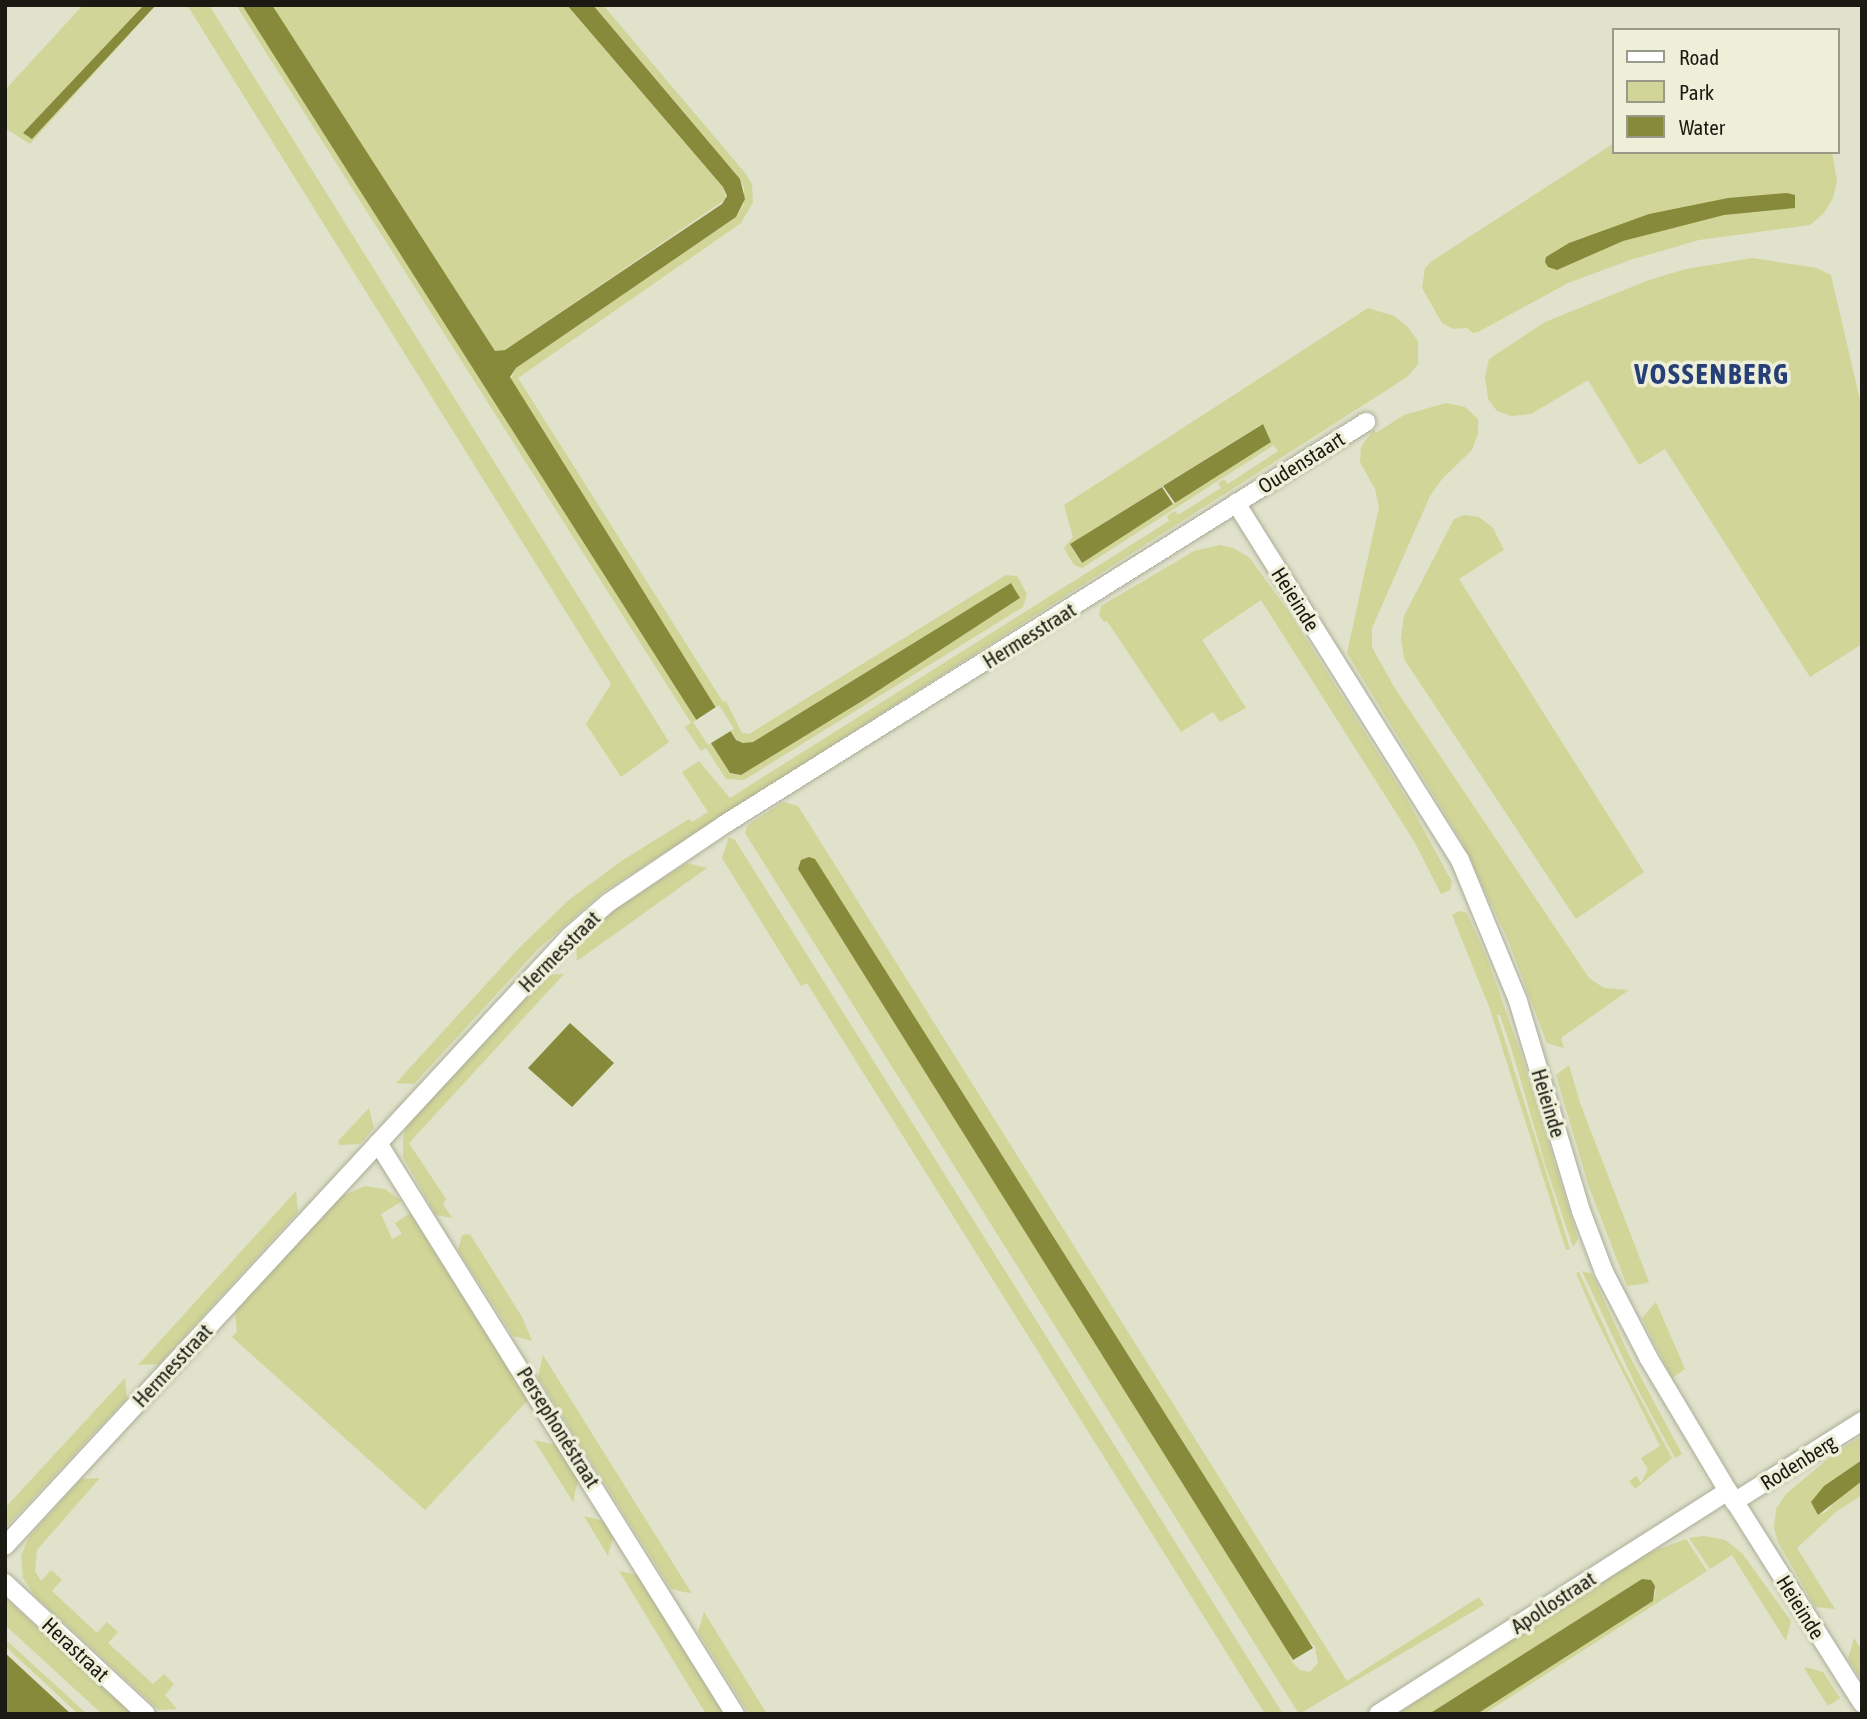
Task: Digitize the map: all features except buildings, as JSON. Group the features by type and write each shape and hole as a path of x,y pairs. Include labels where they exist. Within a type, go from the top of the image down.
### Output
{"street":[{"name":"Oudenstaart","path":"1236,503 1366,422"},
{"name":"Hermesstraat","path":"5,1546 570,936 608,903 725,824 1236,503"},
{"name":"Heieinde","path":"1236,503 1460,860 1518,1001 1581,1211 1604,1272 1648,1357 1731,1496 1862,1703"},
{"name":"Persephonéstraat","path":"379,1143 736,1714"},
{"name":"Rodenberg","path":"1731,1496 1862,1421"},
{"name":"Apollostraat","path":"1378,1714 1731,1496"},
{"name":"Herastraat","path":"5,1584 146,1714"}],"green space":[{"path":"83,5 144,5 24,132 32,139 156,5 30,144 5,128 5,90"},
{"path":"187,5 209,5 669,742 621,777 586,724 611,684"},
{"path":"236,5 242,5 341,161 345,160 343,166 347,164 345,167 730,773 741,775 867,698 1020,598 1011,583 753,742 743,743 736,740 510,381 516,368 736,217 744,204 744,188 740,179 593,5 603,5 746,174 752,184 753,202 741,223 518,378 723,702 726,701 742,733 749,734 1006,575 1017,576 1027,594 1023,607 744,780 726,779 706,748 701,751 685,727 691,723"},
{"path":"272,5 567,5 723,187 726,199 505,350 495,351 481,338"},
{"path":"1612,145 1612,154 1832,154 1837,181 1833,198 1824,213 1810,225 1699,240 1630,260 1568,283 1478,332 1473,333 1467,328 1453,329 1442,323 1422,288 1425,268"},
{"path":"1753,258 1817,268 1831,275 1862,409 1862,644 1810,677 1665,449 1639,465 1588,380 1531,414 1511,416 1497,411 1488,399 1485,377 1489,359 1545,322 1649,280 1686,269"},
{"path":"1368,308 1394,316 1407,326 1418,341 1418,364 1407,377 603,892 538,949 414,1084 396,1083 519,948 570,899 623,860 689,819 692,822 708,812 682,772 699,761 730,798 1169,521 1167,516 1175,511 1178,515 1221,488 1218,483 1224,479 1228,484 1278,451 1274,445 1082,568 1074,565 1064,548 1073,537 1064,505","holes":["1262,424 1271,442 1081,563 1070,544"]},
{"path":"1446,403 1465,407 1478,419 1478,433 1472,450 1442,479 1430,496 1372,628 1372,647 1394,687 1589,978 1604,988 1629,990 1561,1038 1564,1048 1547,1043 1508,940 1461,840 1347,653 1379,507 1375,489 1360,462 1361,447 1374,429 1376,433 1404,415"},
{"path":"1465,515 1479,517 1493,528 1504,550 1459,579 1644,872 1576,919 1404,659 1401,638 1404,616 1454,519"},
{"path":"1220,545 1233,548 1249,557 1289,612 1408,801 1452,882 1450,890 1441,894 1414,841 1261,600 1202,640 1246,708 1220,722 1213,712 1181,732 1107,621 1104,622 1099,615 1101,606 1194,551"},
{"path":"783,802 798,806 1347,1681 1479,1597 1484,1605 1299,1714 745,833 748,825","holes":["1218,1537 1315,1647 1318,1663 1310,1672 1300,1670 1292,1662 1285,1643"]},
{"path":"729,837 735,840 1283,1714 1265,1714 807,983 801,986 722,858"},
{"path":"687,863 707,868 577,961 576,941 611,912"},
{"path":"1460,911 1467,913 1487,958 1521,1054 1578,1239 1573,1247 1513,1054 1500,1015 1497,1015 1570,1249 1566,1250 1490,1009 1452,915"},
{"path":"564,974 409,1143 446,1199 443,1204 452,1218 436,1215 403,1157 403,1137 407,1125 543,975"},
{"path":"1569,1065 1580,1103 1649,1282 1627,1286 1588,1184 1556,1075"},
{"path":"369,1108 374,1128 360,1144 339,1145 338,1141"},
{"path":"365,1186 385,1189 402,1201 381,1214 392,1239 402,1234 395,1223 410,1213 528,1400 425,1510 232,1337 237,1332 235,1311 340,1197"},
{"path":"296,1191 298,1212 159,1364 138,1365"},
{"path":"470,1234 522,1317 532,1341 513,1336 458,1250 462,1235"},
{"path":"1582,1271 1592,1274 1629,1355 1682,1454 1675,1458 1637,1388"},
{"path":"1579,1272 1618,1357 1672,1458 1635,1489 1629,1481 1636,1476 1641,1483 1648,1469 1641,1458 1660,1446 1595,1317 1576,1273"},
{"path":"1656,1302 1685,1369 1672,1378 1642,1318"},
{"path":"543,1355 691,1592 671,1589 538,1377"},
{"path":"125,1378 127,1398 5,1528 5,1508"},
{"path":"1862,1436 1862,1460 1824,1486 1817,1515 1826,1512 1844,1492 1862,1481 1862,1495 1837,1511 1797,1548 1835,1609 1815,1607 1778,1542 1774,1528 1776,1509 1786,1494 1835,1453"},
{"path":"534,1440 556,1445 578,1480 573,1502"},
{"path":"100,1478 37,1550 35,1571 41,1581 51,1570 62,1580 52,1591 97,1633 107,1622 118,1632 108,1643 153,1684 164,1674 174,1684 165,1695 177,1709 159,1710 34,1595 23,1578 21,1556 29,1537 81,1479"},
{"path":"584,1516 603,1521 613,1537 608,1556"},
{"path":"1704,1536 1725,1540 1742,1553 1791,1621 1786,1641 1732,1555 1710,1569 1689,1538"},
{"path":"1686,1539 1707,1571 1484,1714 1477,1714 1653,1601 1656,1590 1649,1581 1642,1579 1429,1714 1397,1714 1648,1553"},
{"path":"619,1571 638,1575 724,1714 706,1714"},
{"path":"5,1598 132,1714 102,1714 5,1625"},
{"path":"704,1612 767,1714 749,1714 698,1632"},
{"path":"1854,1638 1862,1651 1862,1681 1848,1659"},
{"path":"5,1639 87,1714 78,1714 5,1646"},
{"path":"1804,1668 1823,1672 1840,1698 1828,1706"}],"water":[{"path":"144,5 156,5 32,139 23,133"},
{"path":"242,5 272,5 495,351 505,350 722,204 727,196 723,187 567,5 593,5 740,179 745,199 736,217 516,368 510,377 736,740 743,743 753,742 1011,583 1020,598 867,698 741,775 730,773"},
{"path":"1787,193 1795,195 1795,208 1724,215 1623,241 1557,270 1548,267 1545,262 1546,257 1569,243 1649,214 1728,198"},
{"path":"1263,424 1271,442 1175,503 1163,486"},
{"path":"1162,487 1173,504 1082,563 1070,544"},
{"path":"809,857 815,859 1313,1648 1293,1660 798,869 801,860"},
{"path":"570,1023 614,1063 572,1107 528,1068"},
{"path":"1862,1460 1862,1481 1818,1515 1811,1502 1824,1486"},
{"path":"1642,1579 1651,1580 1655,1586 1653,1601 1477,1714 1429,1714"},
{"path":"5,1653 71,1714 5,1714"}],"pier":[{"path":"719,705 734,729 708,745 693,722"}],"district":[{"name":"VOSSENBERG","path":"1712,374"}]}
